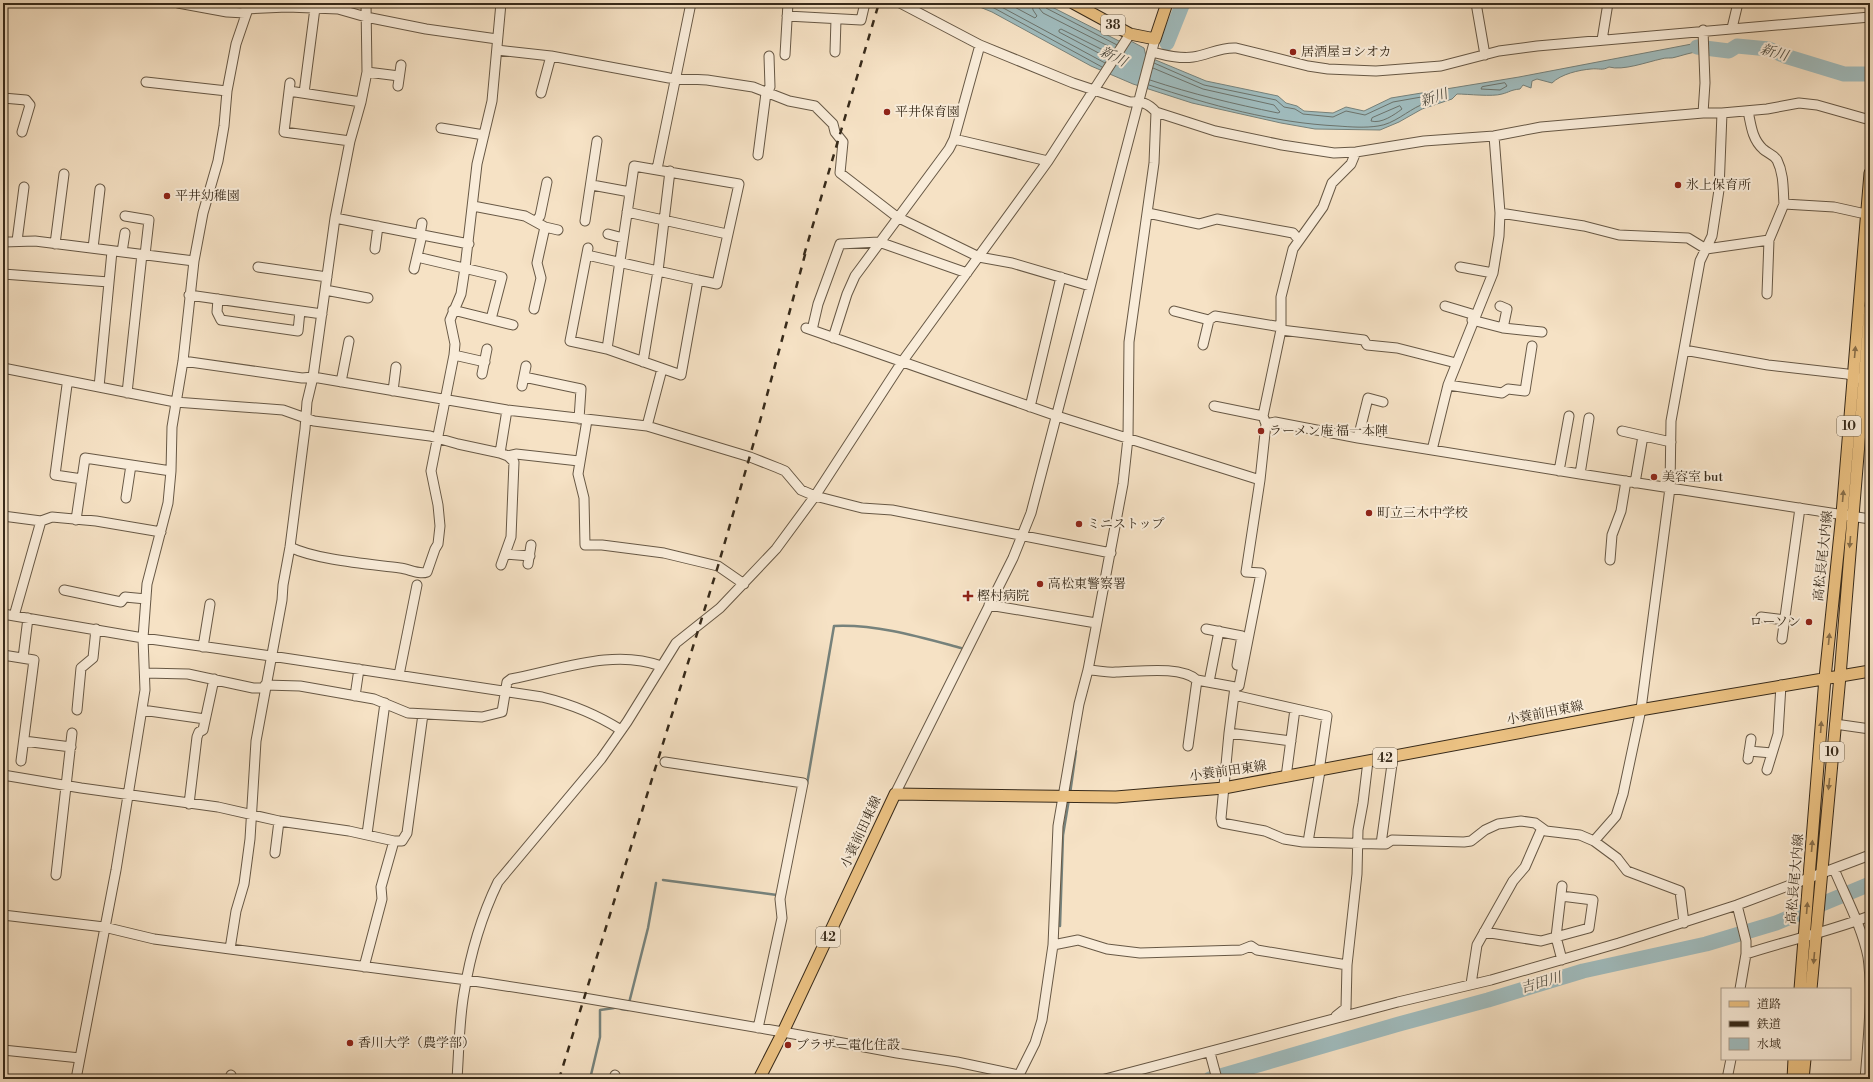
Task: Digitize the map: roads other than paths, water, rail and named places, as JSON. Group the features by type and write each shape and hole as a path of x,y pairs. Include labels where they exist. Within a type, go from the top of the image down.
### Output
{"main road":[{"name":"38","path":"1073,3 1153,49"},
{"path":"1153,49 1167,3"},
{"name":"高松長尾大内線","path":"1814,879 1840,676 1853,376 1868,213 1870,173"},
{"name":"高松長尾大内線","path":"1811,988 1810,932 1825,678 1867,381 1870,308"},
{"name":"小蓑前田東線","path":"759,1079 783,1032 895,794 1116,797 1224,788 1641,709 1870,671"},
{"name":"高松長尾大内線","path":"1800,988 1810,932"},
{"path":"1793,1079 1794,1060"},
{"path":"1803,1079 1805,1060"}],"street":[{"path":"178,3 227,12 247,8 338,9 366,17 426,29 497,38"},
{"path":"230,949 236,910 244,884 252,816 256,742 265,687 279,621 283,585 290,548 305,429 305,418 313,378 335,218 350,141 361,102 366,72 366,3"},
{"path":"290,548 318,556 405,568 424,574 427,572 438,544 440,526 438,505 431,471 454,355 455,344 450,320 461,294 469,244 477,164 492,101 501,3"},
{"path":"657,169 691,3"},
{"path":"785,55 788,3"},
{"path":"787,16 861,20 865,3"},
{"path":"900,3 980,45 1094,90 1130,102 1139,101 1150,105 1156,112 1215,131 1282,145 1334,153 1356,152 1424,141 1494,136 1541,128 1703,113 1748,112 1798,103 1817,105 1870,120"},
{"path":"1476,3 1485,55"},
{"path":"1602,40 1608,3"},
{"path":"1732,28 1738,3"},
{"path":"76,1079 142,710 145,673 143,638 147,584 168,504 171,472 172,427 183,361 189,295 194,261 203,213 218,161 224,126 227,91 236,44 247,8"},
{"path":"304,93 315,8"},
{"path":"895,794 1013,558 1031,513 1153,49 1170,57 1192,57 1227,48 1236,48 1308,66 1328,69 1376,71 1441,66 1515,48 1703,30 1870,17"},
{"path":"835,52 836,18"},
{"path":"1703,30 1705,83 1703,113"},
{"path":"457,1079 464,993 479,929 489,901 498,882 601,758 621,730 676,644 720,608 776,549 815,496 902,362 1048,161 1128,36"},
{"path":"833,338 847,294 855,276 897,217 949,149 954,139 980,45"},
{"path":"497,50 551,56 669,78 715,81 753,87 789,101 815,106 833,124 835,132 843,142 840,173 897,217 979,257 1012,263 1090,286"},
{"path":"541,93 551,56"},
{"path":"758,155 766,93 770,87 769,56"},
{"path":"398,86 401,65"},
{"path":"366,72 399,76"},
{"path":"146,82 227,91"},
{"path":"350,141 284,132 290,87 304,93 361,102"},
{"path":"3,98 26,100 30,105 22,132"},
{"path":"3,915 104,927 154,939 467,980 783,1032 897,1054 958,1062 1019,1077 1042,1020 1053,945 1055,864 1058,826 1079,704 1088,670 1123,484 1128,438 1129,342 1154,163 1156,112"},
{"path":"1748,112 1755,141 1764,150 1774,156 1778,162 1783,177 1784,204 1769,240 1767,294"},
{"path":"1594,842 1616,816 1623,794 1641,709 1670,488 1671,421 1700,261 1712,236 1719,190 1722,113"},
{"path":"441,128 484,135"},
{"path":"1432,450 1448,385 1473,318 1493,273 1499,236 1500,214 1494,136"},
{"path":"954,139 1048,161"},
{"path":"585,221 592,185 597,141"},
{"path":"1234,689 1239,686 1261,574 1246,572 1260,480 1265,420 1281,328 1280,297 1293,249 1323,207 1332,183 1351,164 1356,152"},
{"path":"607,349 620,262 623,238 634,166 739,184 716,284 620,262 588,252 570,341 607,349 681,375 698,280"},
{"path":"643,362 658,270 670,171"},
{"path":"55,244 64,174"},
{"path":"536,221 540,216 547,182"},
{"path":"592,185 630,192"},
{"path":"17,241 24,188"},
{"path":"93,248 100,188"},
{"path":"1784,204 1834,207 1868,213"},
{"path":"473,206 525,216 545,227 558,230"},
{"path":"627,212 727,234"},
{"path":"1148,213 1199,224 1217,219 1293,233 1299,240"},
{"path":"1500,214 1584,226 1618,235 1688,238 1706,249 1769,240"},
{"path":"125,216 149,220 143,254 127,393"},
{"path":"335,218 381,224 421,235 469,244"},
{"path":"414,269 422,223"},
{"path":"375,249 381,224"},
{"path":"534,308 541,278 533,263 545,227"},
{"path":"122,252 125,233"},
{"path":"608,234 623,238"},
{"path":"3,242 17,241 55,244 194,261"},
{"path":"967,273 879,242 840,244 809,329 1030,407 1260,480"},
{"path":"99,387 112,251"},
{"path":"417,257 502,277 491,319"},
{"path":"258,267 327,277"},
{"path":"1460,267 1493,273"},
{"path":"3,274 109,282"},
{"path":"1030,407 1061,277"},
{"path":"325,290 368,298"},
{"path":"189,295 322,314"},
{"path":"218,299 217,312 221,320 298,331 300,311"},
{"path":"1445,306 1473,318 1504,328 1542,332"},
{"path":"1500,306 1506,309 1504,328"},
{"path":"453,310 513,325"},
{"path":"1174,311 1209,320"},
{"path":"1204,345 1209,320 1215,316 1281,328 1364,340 1367,345 1397,348 1456,363"},
{"path":"341,382 349,341"},
{"path":"1448,385 1502,393 1508,388 1525,391 1532,346"},
{"path":"482,374 487,348"},
{"path":"1684,350 1768,365 1825,370 1853,376 1867,381"},
{"path":"454,355 485,362"},
{"path":"183,361 341,382 507,410 583,420 647,426 750,457 778,468 785,471 801,490 815,496 862,508 892,510 1111,553"},
{"path":"526,366 523,381 581,389 583,420 578,474 584,498 585,545 602,545 664,553 718,566 744,584"},
{"path":"393,391 396,367"},
{"path":"3,368 175,402 283,410 314,421 438,438 504,454 579,461"},
{"path":"647,426 662,369"},
{"path":"67,385 55,475 82,479"},
{"path":"1358,438 1368,398 1383,402"},
{"path":"1214,406 1265,420 1358,438 1870,519"},
{"path":"504,454 507,410"},
{"path":"1559,470 1569,416"},
{"path":"1580,474 1589,418"},
{"path":"1622,431 1671,442"},
{"path":"1610,560 1612,535 1621,511 1643,436"},
{"path":"501,565 511,537 514,462 504,454"},
{"path":"76,520 85,458 171,472"},
{"path":"126,498 131,465"},
{"path":"1782,639 1800,508"},
{"path":"3,516 41,521 52,517 96,521 160,532"},
{"path":"14,616 41,521"},
{"path":"505,554 529,560 531,545"},
{"path":"399,675 417,585"},
{"path":"64,590 121,602 125,597 146,599"},
{"path":"203,647 210,604"},
{"path":"989,605 1096,623"},
{"path":"3,614 143,638 360,669 558,701 602,718 621,730"},
{"path":"1761,617 1785,620"},
{"path":"23,658 28,618"},
{"path":"77,710 81,668 93,658 96,629"},
{"path":"1206,629 1242,636 1229,733 1221,818 1222,823 1265,831 1284,839 1308,842 1381,844 1386,844 1392,840 1472,841 1484,830 1498,824 1521,821 1535,823 1546,831 1580,835 1594,842 1617,858 1627,871 1680,891 1684,923"},
{"path":"1209,682 1219,631"},
{"path":"3,656 34,660 21,761"},
{"path":"145,673 188,674 253,688 300,686 385,703 408,713 482,717 502,712 507,682 511,679 601,660 645,660 661,666"},
{"path":"355,696 360,669"},
{"path":"1088,670 1115,672 1159,670 1192,676 1197,680 1234,689 1295,709 1327,716 1308,842"},
{"path":"189,804 197,737 199,732 203,730 214,679"},
{"path":"1188,746 1197,680"},
{"path":"1767,770 1778,734 1781,685"},
{"path":"368,834 385,703"},
{"path":"1286,777 1295,709"},
{"path":"142,710 205,718"},
{"path":"3,775 128,795 218,807 279,821 368,834 394,841 402,841 407,833 422,714"},
{"path":"1835,724 1870,729"},
{"path":"56,874 72,733"},
{"path":"1229,733 1291,741"},
{"path":"1751,738 1749,755 1772,753"},
{"path":"24,742 70,747"},
{"path":"1381,844 1393,757"},
{"path":"1332,1019 1346,1008 1348,965 1357,874 1357,843 1368,761"},
{"path":"665,762 803,783 780,899 782,918 758,1028"},
{"path":"275,853 279,821"},
{"path":"1471,984 1477,945 1513,881 1525,867 1542,828"},
{"path":"364,967 382,899 380,888 394,841"},
{"path":"1105,1079 1210,1053 1332,1019 1562,960 1684,923 1836,873 1870,855"},
{"path":"1836,873 1865,944 1869,975 1869,1015 1865,1079"},
{"path":"1562,886 1556,937 1562,960"},
{"path":"1484,932 1541,941 1589,928 1593,900 1561,896"},
{"path":"1737,905 1746,941 1746,954 1740,988"},
{"path":"1746,954 1855,917 1867,917 1870,919"},
{"path":"1053,945 1078,940 1107,949 1140,953 1241,950 1251,946 1257,950 1348,965"},
{"path":"3,1050 80,1058"},
{"path":"1210,1053 1217,1079"},
{"path":"1727,1079 1731,1060"}],"water":[{"path":"970,3 1044,3 1119,41 1125,38 1144,48 1146,56 1206,81 1278,96 1286,103 1297,106 1304,111 1333,113 1346,107 1364,111 1391,98 1519,77 1697,43 1716,44 1716,49 1705,50 1674,58 1663,58 1628,67 1609,67 1602,69 1581,70 1560,77 1552,83 1537,79 1532,81 1531,88 1523,85 1520,89 1498,95 1457,94 1452,99 1422,109 1399,122 1380,130 1315,129 1192,103 1133,84 1091,66 992,12"}],"waterway":[{"path":"1167,43 1183,3"},
{"name":"新川","path":"1697,47 1729,51 1737,46 1769,49 1785,56 1844,74 1870,74"},
{"path":"807,784 834,626 882,629 961,648"},
{"path":"1070,794 1076,751"},
{"path":"1060,926 1063,835 1069,799"},
{"path":"663,880 777,895"},
{"path":"629,1003 648,928 656,883"},
{"name":"吉田川","path":"1210,1079 1399,1024 1488,1000 1583,971 1706,944 1776,923 1870,884"},
{"path":"590,1079 600,1037 600,1010 614,1008"},
{"path":"621,1009 628,1010"}],"railway":[{"path":"804,255 879,3"},
{"path":"559,1079 718,566 760,421 806,251"}],"place":[{"name":"居酒屋ヨシオカ","path":"1293,52"},
{"name":"平井保育園","path":"887,112"},
{"name":"氷上保育所","path":"1678,185"},
{"name":"平井幼稚園","path":"167,196"},
{"name":"ラーメン庵 福一本陣","path":"1261,431"},
{"name":"美容室 but","path":"1654,477"},
{"name":"町立三木中学校","path":"1369,513"},
{"name":"ミニストップ","path":"1079,524"},
{"name":"高松東警察署","path":"1040,584"},
{"name":"樫村病院","path":"968,596"},
{"name":"ローソン","path":"1809,622"},
{"name":"香川大学（農学部）","path":"350,1043"},
{"name":"ブラザー電化住設","path":"788,1045"}]}
